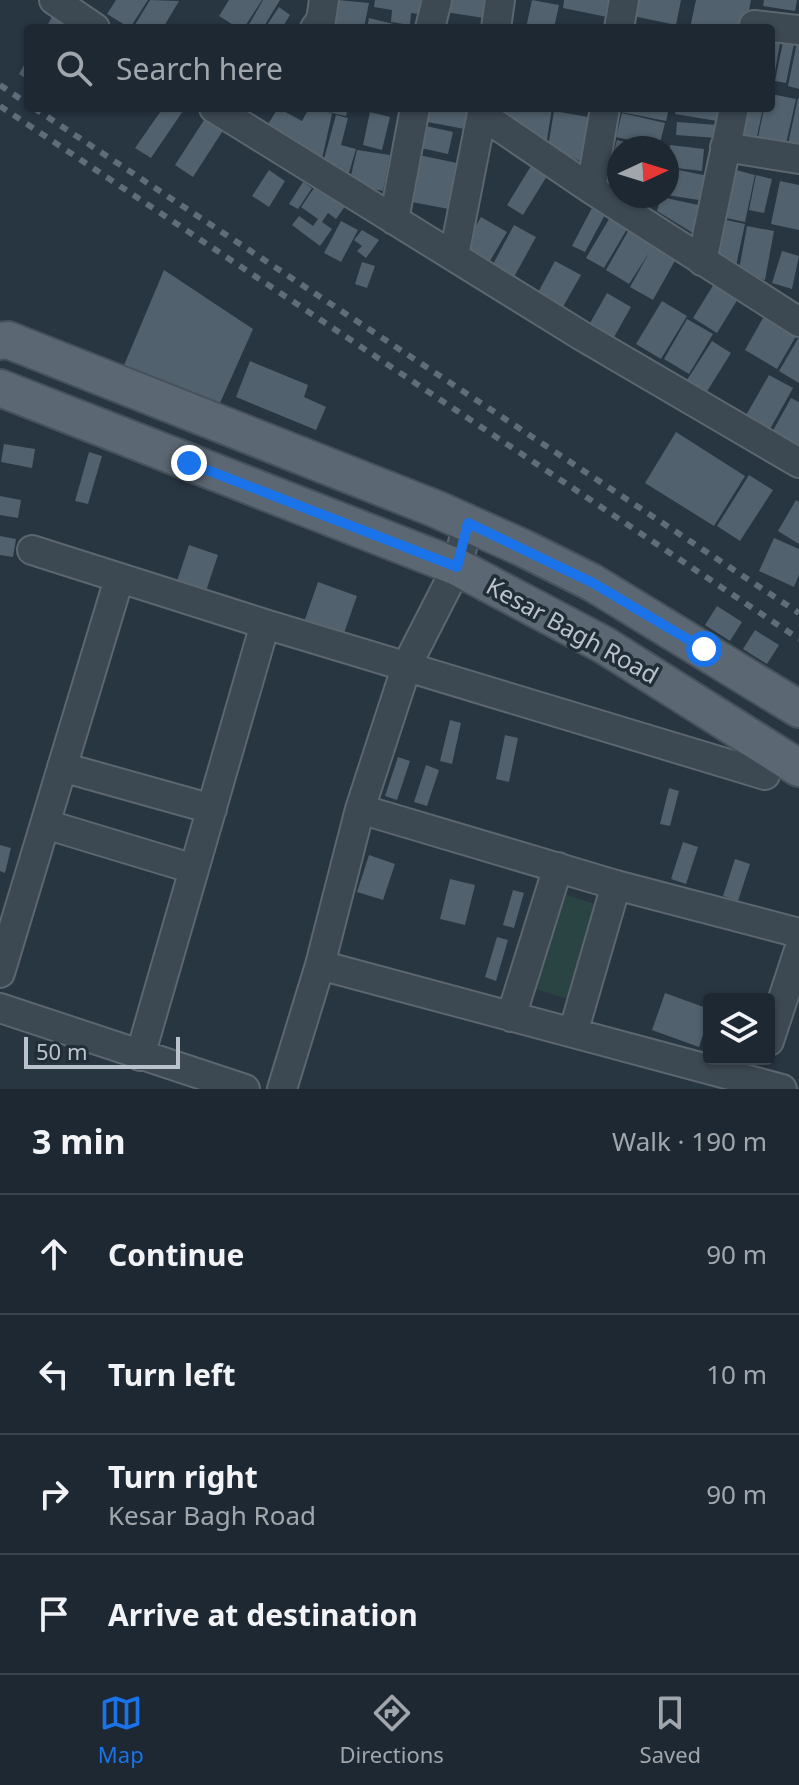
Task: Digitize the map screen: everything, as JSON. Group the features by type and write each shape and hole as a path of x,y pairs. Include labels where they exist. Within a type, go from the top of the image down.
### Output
{"main road":[{"path":"3,348 468,523 593,583 799,709"},
{"name":"Kesar Bagh Road","path":"10,392 457,567 604,645 782,771"}],"street":[{"path":"54,0 89,24"},
{"path":"318,24 324,0"},
{"path":"431,24 437,0"},
{"path":"497,24 500,0"},
{"path":"620,24 624,0"},
{"path":"756,18 799,30"},
{"path":"394,220 414,112"},
{"path":"454,255 483,112"},
{"path":"484,112 591,189 799,322"},
{"path":"591,189 604,112"},
{"path":"702,261 733,112"},
{"path":"247,117 394,220 582,336 799,463"},
{"path":"725,147 799,159"},
{"path":"282,1089 320,965 360,809 407,665 457,567 468,523"},
{"path":"32,550 265,624 782,771"},
{"path":"0,973 119,579"},
{"path":"140,1056 265,624"},
{"path":"62,767 212,809"},
{"path":"360,809 616,885 799,933"},
{"path":"45,824 194,869"},
{"path":"511,1017 558,867"},
{"path":"573,1033 616,885"},
{"path":"775,1023 799,950"},
{"path":"320,965 573,1033 764,1079"},
{"path":"0,1008 245,1089"}],"green space":[{"path":"561,893 604,907 574,1001 529,987"}],"building":[{"path":"116,0 148,0 133,24 123,24 107,14"},
{"path":"150,0 179,1 165,24 135,24"},
{"path":"229,0 262,0 247,24 232,24 219,16"},
{"path":"263,0 280,0 265,24 249,24"},
{"path":"338,0 369,3 365,24 334,24"},
{"path":"375,0 421,0 419,14 411,13 410,24 391,22 392,10 374,7"},
{"path":"447,0 487,0 484,18 445,12"},
{"path":"532,0 559,5 555,24 527,24"},
{"path":"564,0 611,0 607,17 563,8"},
{"path":"636,0 681,0 676,24 633,16"},
{"path":"696,0 751,0 746,24 691,24"},
{"path":"764,0 797,0 795,11 763,6"},
{"path":"279,7 290,15 284,24 268,24"},
{"path":"55,11 77,24 48,24"},
{"path":"369,18 394,24 368,24"},
{"path":"775,36 781,37 775,72"},
{"path":"784,37 795,39 786,83 775,81"},
{"path":"799,37 799,89 788,86"},
{"path":"775,95 796,99 786,144 758,138 763,112 775,112"},
{"path":"799,99 799,147 788,144"},
{"path":"160,112 182,112 151,158 135,148"},
{"path":"276,112 285,112 302,121 307,112 332,114 322,159 267,126"},
{"path":"370,112 390,117 382,150 363,145"},
{"path":"423,112 468,112 465,129 422,121"},
{"path":"551,112 547,140 499,113"},
{"path":"554,112 594,118 587,164 548,147"},
{"path":"621,112 668,112 666,121"},
{"path":"675,112 718,112 717,121"},
{"path":"741,112 762,112 756,141 737,137"},
{"path":"622,113 665,123 662,136 616,136"},
{"path":"336,115 348,118 341,145 356,149 349,173 322,166"},
{"path":"206,117 224,129 193,177 175,165"},
{"path":"677,122 718,125 717,138 676,135"},
{"path":"417,124 453,132 448,154 412,146"},
{"path":"679,146 704,149 702,171 679,168"},
{"path":"357,150 390,155 383,191 349,184"},
{"path":"414,154 462,164 454,210 406,201"},
{"path":"531,166 547,176 523,215 507,205"},
{"path":"606,168 607,168 607,186 603,183"},
{"path":"269,170 285,181 269,207 252,196"},
{"path":"679,170 709,176 705,201 679,197"},
{"path":"736,170 755,175 745,222 726,218 729,204 717,201 722,178 734,181"},
{"path":"756,175 772,179 764,213 749,210"},
{"path":"780,181 799,185 799,230 771,224"},
{"path":"303,182 312,188 298,209 289,204"},
{"path":"314,188 325,195 327,192 346,205 336,219 328,213 322,222 332,229 320,246 292,225 299,216 313,226 318,219 301,207"},
{"path":"679,201 703,206 696,235 657,211 658,208 679,208"},
{"path":"593,206 606,213 585,252 572,246"},
{"path":"636,208 650,208 648,217"},
{"path":"612,214 630,224 604,268 586,258"},
{"path":"481,217 507,232 490,261 464,246"},
{"path":"726,220 745,224 736,266 726,264 727,259 713,255 717,234 723,236"},
{"path":"341,221 358,230 341,262 324,253"},
{"path":"514,225 536,237 514,277 492,266"},
{"path":"631,226 677,257 653,300 630,287 649,253 629,284 606,270"},
{"path":"747,226 774,231 765,280 738,275"},
{"path":"362,230 379,240 366,258 357,251 362,246 354,240"},
{"path":"782,251 799,256 792,289 772,283"},
{"path":"555,261 581,275 560,312 535,298"},
{"path":"362,262 375,266 367,288 355,284"},
{"path":"164,270 253,329 216,412 122,370"},
{"path":"717,279 741,294 717,333 693,318"},
{"path":"607,293 631,307 609,346 585,332"},
{"path":"662,301 687,316 661,359 636,344"},
{"path":"768,309 799,331 777,369 745,350"},
{"path":"687,319 713,334 689,374 664,359"},
{"path":"799,337 799,383 779,371"},
{"path":"712,341 731,353 706,393 687,380"},
{"path":"250,361 308,385 304,397 326,407 316,430 236,397"},
{"path":"769,375 793,388 769,431 745,417"},
{"path":"791,398 799,402 799,453 770,436"},
{"path":"676,432 745,476 714,526 645,483"},
{"path":"4,444 35,449 32,468 1,462"},
{"path":"89,452 102,456 88,504 75,501"},
{"path":"749,475 773,490 740,541 717,526"},
{"path":"0,496 21,500 18,518 0,515"},
{"path":"796,500 799,502 799,544 778,531"},
{"path":"0,536 16,539 13,557 0,555"},
{"path":"774,538 799,549 799,575 794,587 759,571"},
{"path":"189,545 218,555 206,591 177,581"},
{"path":"318,582 357,596 343,636 304,622"},
{"path":"717,606 742,622 730,641 705,625"},
{"path":"755,630 779,645 767,664 743,649"},
{"path":"450,720 461,723 452,764 440,761"},
{"path":"505,735 518,738 509,782 496,779"},
{"path":"398,757 410,761 397,800 385,796"},
{"path":"426,765 439,770 427,806 414,802"},
{"path":"669,788 679,791 670,826 660,824"},
{"path":"683,842 698,847 686,884 671,879"},
{"path":"0,845 11,848 5,873 0,871"},
{"path":"369,855 395,864 383,900 357,892"},
{"path":"735,859 750,864 738,901 723,896"},
{"path":"450,879 475,885 465,925 440,919"},
{"path":"513,890 524,893 514,928 503,925"},
{"path":"497,937 508,940 496,981 485,977"},
{"path":"665,993 703,1007 703,1035 699,1047 652,1030"}],"railway":[{"path":"0,85 24,101"},
{"path":"0,106 799,639"},
{"path":"40,112 799,613"}],"route":[{"path":"189,463 457,567 468,523 593,583 704,649"}]}
